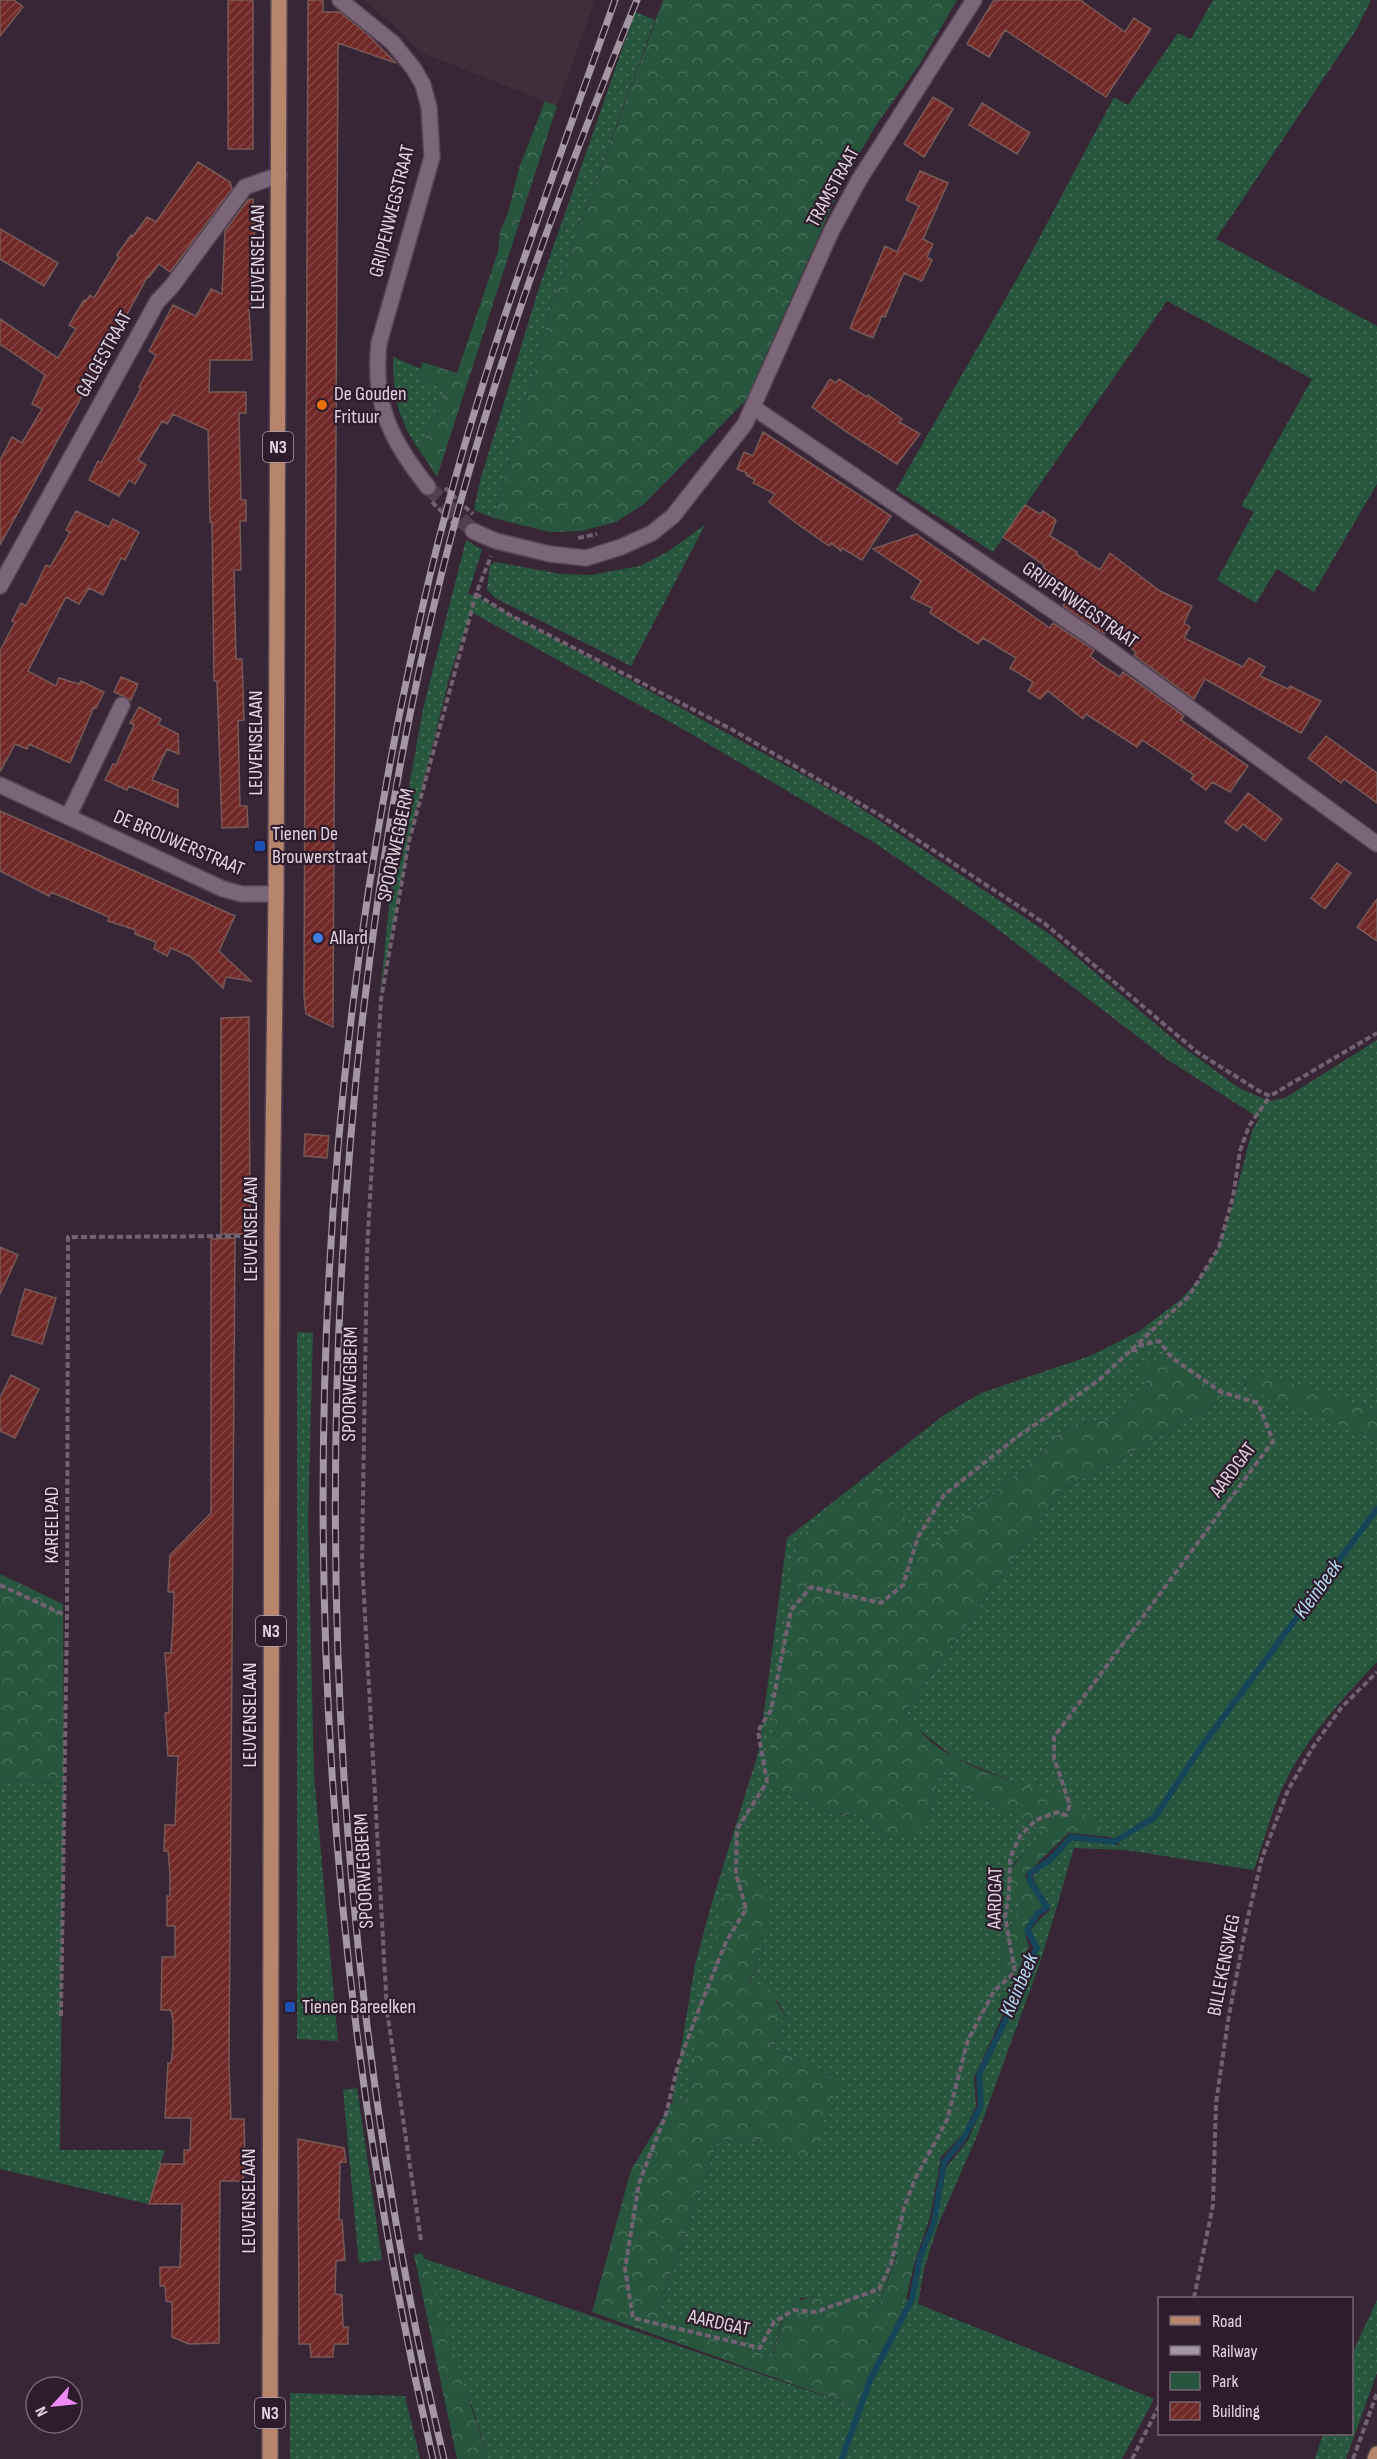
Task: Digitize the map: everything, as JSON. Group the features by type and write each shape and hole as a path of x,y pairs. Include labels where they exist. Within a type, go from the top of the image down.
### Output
{"main road":[{"name":"LEUVENSELAAN","path":"270,2459 272,1236 276,894 279,0"},
{"path":"1375,2459 1377,2454"}],"street":[{"name":"GRIJPENWEGSTRAAT","path":"340,0 393,43 414,69 423,85 429,107 432,157 379,343 376,368 378,394 394,439 406,460 432,489"},
{"name":"TRAMSTRAAT","path":"754,408 831,232 859,180 974,0"},
{"name":"GALGESTRAAT","path":"0,586 157,302 172,286 245,187 279,175"},
{"name":"GRIJPENWEGSTRAAT","path":"754,408 1099,642 1377,844"},
{"path":"471,527 496,542 550,554 586,558 621,547 652,533 673,516 731,443 754,408"},
{"path":"68,817 123,705"},
{"name":"DE BROUWERSTRAAT","path":"0,785 222,889 242,894 276,894"}],"path":[{"path":"432,489 471,527"},
{"path":"432,489 471,527"},
{"path":"568,539 603,533"},
{"name":"SPOORWEGBERM","path":"421,2240 385,1987 362,1561 367,1253 381,999 409,841 476,594 492,552 498,555"},
{"path":"476,594 510,615 729,728 878,814 1044,923 1197,1052 1230,1074 1270,1096"},
{"name":"AARDGAT","path":"1131,1350 1159,1341 1172,1358 1221,1392 1258,1403 1273,1441 1054,1737 1054,1758 1070,1805 1066,1815 1057,1812 1036,1820 1020,1836 1010,1858 1010,1893 1005,1917 1014,1972 994,1991 968,2040 946,2120 915,2180 904,2208 891,2264 879,2289 816,2312 794,2310 774,2322 760,2348 633,2318 625,2269 639,2183 666,2114 678,2065 699,2009 726,1942 746,1909 736,1874 736,1829 766,1782 758,1731 771,1710 790,1610 811,1587 881,1603 903,1585 918,1538 944,1495 1013,1440 1099,1380 1131,1350 1189,1296 1219,1247 1233,1197 1240,1151 1249,1126 1270,1096 1377,1033"},
{"name":"KAREELPAD","path":"60,2016 67,1616 68,1237 272,1236"},
{"path":"0,1585 67,1616"},
{"name":"BILLEKENSWEG","path":"1194,2297 1214,2205 1216,2103 1228,2021 1247,1922 1263,1858 1288,1790 1313,1747 1341,1708 1377,1672"},
{"path":"1353,2459 1377,2393"},
{"path":"1132,2459 1158,2408"}],"shaded area":[{"path":"363,0 595,0 557,106 420,52 393,24"}],"green space":[{"path":"663,0 957,0 920,64 876,125 841,186 746,400 644,504 616,522 581,531 550,532 493,518 555,294"},
{"path":"1213,0 1371,0 1356,30 1216,239 1377,326 1377,484 1314,592 1277,569 1256,603 1217,580 1254,512 1241,506 1312,379 1167,301 993,552 896,490 1027,261 1114,97 1128,105 1178,33 1191,39"},
{"path":"635,12 655,20 555,294 493,518 474,510 480,481 538,291"},
{"path":"545,101 557,106 437,477 420,451 445,388 419,378 422,362 457,373 498,252 500,232 508,213 519,168"},
{"path":"393,357 421,369 419,378 445,388 420,451 406,428 398,407"},
{"path":"705,525 631,666 495,598 487,589 490,565 496,562 561,574 590,575 640,566 667,552"},
{"path":"466,540 482,550 468,594 476,596 847,799 1051,935 1179,1044 1239,1088 1269,1101 1285,1098 1377,1040 1377,1411 1258,1374 1243,1386 1377,1439 1377,1662 1336,1707 1300,1756 1281,1791 1254,1870 1126,1850 1074,1848 1041,1960 977,2136 938,2225 924,2269 918,2304 1154,2399 1122,2459 488,2459 474,2412 414,2255 856,2407 906,2299 913,2302 922,2255 932,2232 943,2188 945,2169 968,2140 983,2107 982,2075 1022,1989 1039,1946 1031,1930 1050,1910 1033,1876 1070,1840 1120,1845 1070,1804 955,1758 915,1727 906,1710 1063,1489 1130,1454 1226,1396 1144,1378 1150,1387 1131,1407 1112,1419 1075,1425 1053,1437 1041,1455 977,1505 931,1549 801,1535 796,1549 790,1609 765,1786 800,1797 832,1815 857,1814 891,1838 928,1819 939,1777 944,1771 976,1795 1044,1831 1012,1866 1017,1898 1024,1906 1021,1913 1004,1932 1001,1972 1016,1979 1016,1986 974,2078 976,2106 963,2134 941,2157 930,2217 915,2261 896,2255 877,2311 816,2297 801,2298 781,2322 772,2357 669,2320 659,2307 719,2139 762,2143 809,2159 829,2075 778,2052 774,2045 787,2019 778,2001 749,1985 764,1943 693,2070 686,2099 672,2102 695,1965 759,1750 787,1538 944,1415 981,1393 1090,1356 1138,1332 1180,1300 1201,1277 1218,1248 1233,1204 1252,1131 1259,1118 1168,1060 987,921 875,843 688,732 471,612 450,675 409,841 380,995 391,887 423,709"},
{"path":"297,1332 313,1333 308,1520 314,1775 338,2041 297,2039"},
{"path":"1157,1358 1167,1358 1186,1365 1226,1396 1130,1454 1063,1489 906,1710 919,1730 936,1746 978,1768 1069,1803 1086,1814 1112,1837 1069,1833 1025,1875 1043,1907 1034,1916 1026,1930 1029,1946 1016,1979 1001,1972 1004,1932 1021,1913 1024,1906 1008,1887 1006,1875 1043,1831 976,1795 944,1771 939,1777 928,1819 906,1838 891,1838 857,1814 832,1815 800,1797 764,1786 790,1609 796,1549 801,1535 875,1480 931,1548 977,1505 1041,1455 1053,1437 1075,1425 1112,1419 1131,1407 1150,1387 1140,1372"},
{"path":"1258,1373 1377,1411 1377,1439 1243,1387"},
{"path":"0,1574 63,1604 64,1785 0,1779"},
{"path":"0,1779 64,1785 60,2150 165,2150 148,2204 0,2169"},
{"path":"732,1864 770,1888 764,1943 749,1984 769,1989 787,2019 774,2045 778,2052 810,2064 839,2083 809,2160 762,2143 719,2139 659,2307 669,2320 772,2357 786,2313 794,2304 804,2299 828,2298 877,2311 897,2255 915,2261 906,2299 856,2407 592,2312 631,2170 672,2102 686,2099 693,2070 709,1963"},
{"path":"357,2088 382,2260 359,2263 343,2090"},
{"path":"422,2253 488,2459 457,2459 414,2255"},
{"path":"1377,2300 1377,2373 1346,2459 1315,2459 1323,2435 1353,2435 1353,2352"},
{"path":"290,2393 405,2396 420,2459 290,2459"}],"building":[{"path":"0,0 14,0 23,7 0,36"},
{"path":"228,0 253,0 253,149 228,149"},
{"path":"308,0 323,0 323,12 340,12 367,34 396,63 338,43 333,1027 306,1014 304,996"},
{"path":"994,0 1080,0 1125,32 1134,18 1151,29 1106,97 1005,30 989,57 967,44"},
{"path":"933,97 953,109 924,157 904,144"},
{"path":"982,103 1030,133 1017,154 969,125"},
{"path":"198,162 230,182 232,189 170,272 159,264 148,276 0,545 0,460 12,437 22,443 42,409 32,404 45,375 0,344 0,319 58,358 76,329 69,325 84,300 86,301 90,295 94,298 119,257 117,255 131,235 133,236 147,217 156,222"},
{"path":"920,171 948,183 923,239 933,244 927,257 932,260 922,281 904,273 873,338 850,328 885,246 897,252 919,206 906,200"},
{"path":"253,199 255,244 251,308 249,309 252,360 210,360 209,392 246,392 246,413 239,413 241,500 246,500 246,521 240,521 241,570 234,570 236,659 242,659 244,720 238,721 240,806 247,806 248,827 222,828 217,681 214,681 212,522 210,522 208,430 173,414 167,424 162,421 138,460 146,465 135,484 129,480 119,496 89,480 98,461 101,463 141,388 139,387 156,355 149,351 173,305 196,316 211,289 222,294 225,231 248,200"},
{"path":"0,229 58,263 44,286 0,259"},
{"path":"830,379 836,383 839,379 867,397 868,395 902,419 899,422 920,434 897,464 812,407"},
{"path":"763,432 891,516 862,560 842,548 841,551 831,543 829,546 796,523 769,502 775,494 753,483 755,480 746,475 747,473 737,469 744,452 753,456"},
{"path":"1025,505 1040,514 1043,511 1056,520 1050,536 1077,552 1077,555 1100,570 1110,553 1160,591 1192,606 1184,623 1190,627 1184,638 1243,667 1249,658 1265,667 1260,676 1288,689 1290,686 1321,701 1301,733 1205,679 1194,699 1134,655 1136,652 1106,631 1104,634 1063,606 1072,591 1043,567 1044,565 1003,537"},
{"path":"76,511 109,527 113,519 139,532 125,560 121,558 103,595 89,588 79,604 66,597 28,671 56,686 59,678 79,684 81,681 104,692 96,708 94,707 70,763 29,744 27,749 15,744 0,772 0,651 15,622 12,621 21,603 26,606 46,565 50,567 70,532 66,530"},
{"path":"916,534 1050,628 1053,623 1094,650 1090,656 1103,666 1120,677 1123,672 1184,716 1181,720 1248,766 1230,792 1212,782 1206,790 1191,779 1194,775 1142,740 1137,747 1086,714 1083,719 1048,691 1040,699 1028,691 1033,682 1010,668 1016,658 983,638 978,644 930,613 932,608 911,598 921,581 873,549"},
{"path":"121,677 138,684 131,700 114,692"},
{"path":"139,707 161,719 158,724 178,734 179,754 167,749 152,780 178,790 178,807 129,786 127,790 105,780 113,764 116,765 134,725 130,723"},
{"path":"1326,736 1377,773 1377,803 1344,779 1341,783 1308,758"},
{"path":"1248,793 1282,819 1265,841 1243,824 1237,831 1225,822"},
{"path":"0,811 235,916 219,951 251,981 226,977 223,988 191,957 171,948 167,956 154,949 156,942 135,934 136,930 108,921 109,917 51,892 49,896 0,871"},
{"path":"1337,863 1351,873 1325,909 1311,898"},
{"path":"1377,899 1377,941 1357,927"},
{"path":"249,1017 250,1234 221,1234 221,1018"},
{"path":"305,1134 329,1136 327,1158 304,1156"},
{"path":"235,1238 229,2064 231,2119 244,2119 245,2165 243,2181 220,2181 219,2343 189,2344 172,2337 172,2302 166,2301 165,2286 160,2286 160,2267 180,2267 182,2204 149,2204 161,2164 184,2164 184,2150 190,2150 191,2118 165,2118 168,2063 171,2063 173,2046 173,2019 171,2010 161,2010 162,1957 175,1957 175,1926 167,1926 170,1874 168,1851 164,1851 165,1825 175,1825 178,1756 168,1756 165,1713 169,1713 165,1653 171,1653 173,1622 174,1592 168,1592 170,1555 211,1513 211,1239"},
{"path":"0,1247 18,1255 0,1294"},
{"path":"25,1289 56,1298 42,1344 12,1335"},
{"path":"11,1375 39,1389 15,1438 0,1431 0,1398"},
{"path":"298,2139 344,2148 346,2162 340,2162 339,2220 342,2220 345,2260 336,2261 335,2294 342,2295 343,2327 348,2327 348,2344 334,2344 333,2357 311,2357 310,2344 299,2344"}],"waterway":[{"name":"Kleinbeek","path":"842,2459 870,2380 912,2299 920,2257 934,2222 944,2162 963,2139 981,2106 979,2075 1016,1998 1027,1965 1037,1948 1027,1930 1038,1913 1047,1907 1030,1881 1030,1873 1050,1860 1071,1837 1114,1842 1155,1817 1202,1746 1377,1509"}],"tunnel":[{"path":"428,487 473,531"}],"railway":[{"path":"433,2459 386,2226 352,1991 331,1755 323,1517 329,1279 348,1043 382,808 430,575 469,429 515,285 615,0"},
{"path":"444,2459 413,2314 387,2169 367,2022 351,1875 341,1727 336,1579 336,1431 346,1193 374,925 403,748 442,572 482,426 529,283 554,211 637,0"}],"place":[{"name":"De Gouden Frituur","path":"322,405"},
{"name":"Tienen De Brouwerstraat","path":"260,846"},
{"name":"Allard","path":"318,938"},
{"name":"Tienen Bareelken","path":"290,2007"}]}
